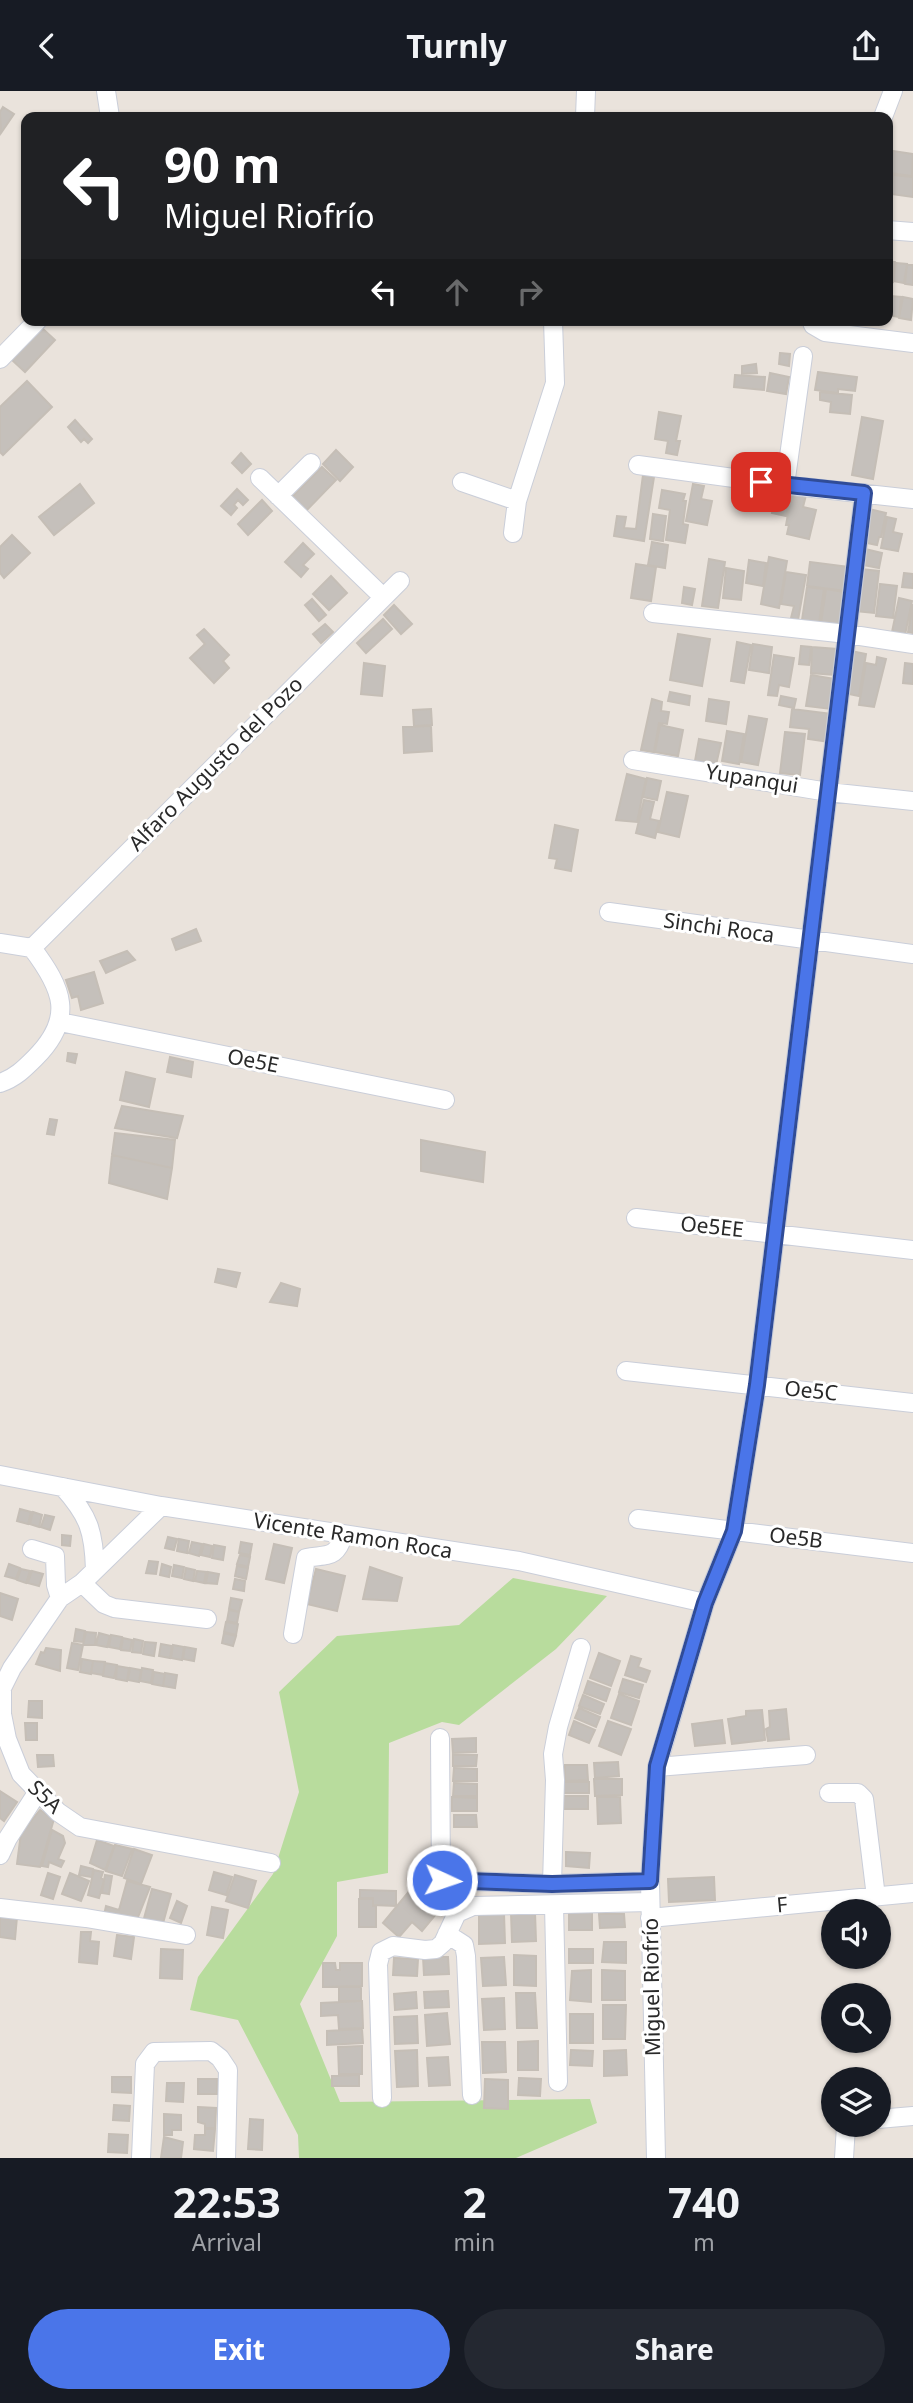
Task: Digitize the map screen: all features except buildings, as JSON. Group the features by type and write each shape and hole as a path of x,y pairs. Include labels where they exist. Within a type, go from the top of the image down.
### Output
{"street":[{"path":"106,91 109,112"},
{"path":"585,112 586,91"},
{"path":"885,112 893,91"},
{"path":"893,230 913,232"},
{"path":"0,359 32,326"},
{"path":"513,533 517,501 555,383 553,326"},
{"path":"815,326 825,332 913,343"},
{"path":"785,485 803,356"},
{"path":"278,496 311,463"},
{"path":"638,464 785,485 913,499"},
{"path":"260,478 383,597"},
{"path":"462,482 517,501"},
{"name":"Miguel Riofrío","path":"656,2158 650,1881 657,1766 705,1603 734,1531 757,1385 864,493"},
{"name":"Alfaro Augusto del Pozo","path":"32,948 400,581"},
{"path":"653,613 847,634 913,644"},
{"name":"Yupanqui","path":"633,760 828,792 913,801"},
{"name":"Sinchi Roca","path":"609,912 913,954"},
{"path":"0,943 32,948 54,979 58,992 60,1022 51,1039 32,1062 13,1079 0,1083"},
{"name":"Oe5E","path":"60,1022 445,1100"},
{"name":"Oe5EE","path":"636,1218 913,1250"},
{"name":"Oe5C","path":"626,1371 913,1402"},
{"name":"Vicente Ramon Roca","path":"0,1475 162,1506 519,1561 705,1603"},
{"path":"63,1487 89,1523 94,1541 95,1570"},
{"name":"S5A","path":"162,1506 82,1583 60,1598 12,1668 2,1688 2,1713 7,1739 21,1774 37,1793 80,1827 271,1863"},
{"name":"Oe5B","path":"638,1518 913,1553"},
{"path":"293,1634 306,1558 335,1553 344,1534"},
{"path":"33,1549 55,1556 56,1585 60,1598"},
{"path":"82,1583 104,1604 114,1608 207,1619"},
{"path":"552,1884 554,1754 558,1727 581,1648"},
{"path":"440,1738 442,1880 552,1884 650,1881"},
{"path":"657,1766 806,1755"},
{"path":"0,1855 8,1837 37,1793"},
{"path":"829,1793 858,1793 864,1799 876,1896"},
{"name":"F","path":"382,2098 378,1964 381,1952 393,1946 425,1951 436,1949 443,1943 457,1913 473,1906 554,1905 650,1910 913,1893"},
{"path":"554,1905 558,2082"},
{"path":"0,1908 86,1918 186,1935"},
{"path":"447,1934 464,1945 466,1956 472,2095"},
{"path":"141,2158 145,2064 154,2052 188,2051 211,2051 228,2070 226,2158"},
{"path":"891,2118 913,2116"},
{"path":"844,2158 846,2137"}],"green space":[{"path":"513,1578 607,1596 556,1649 459,1725 442,1722 389,1743 388,1873 337,1882 337,1936 300,2004 340,2102 590,2099 597,2123 516,2158 299,2158 298,2135 238,2020 190,2010 198,1977 273,1874 299,1792 279,1692 337,1636 459,1625"}],"route":[{"path":"442,1880 552,1884 650,1881 657,1766 705,1603 734,1531 757,1385 864,493 761,482"}]}
